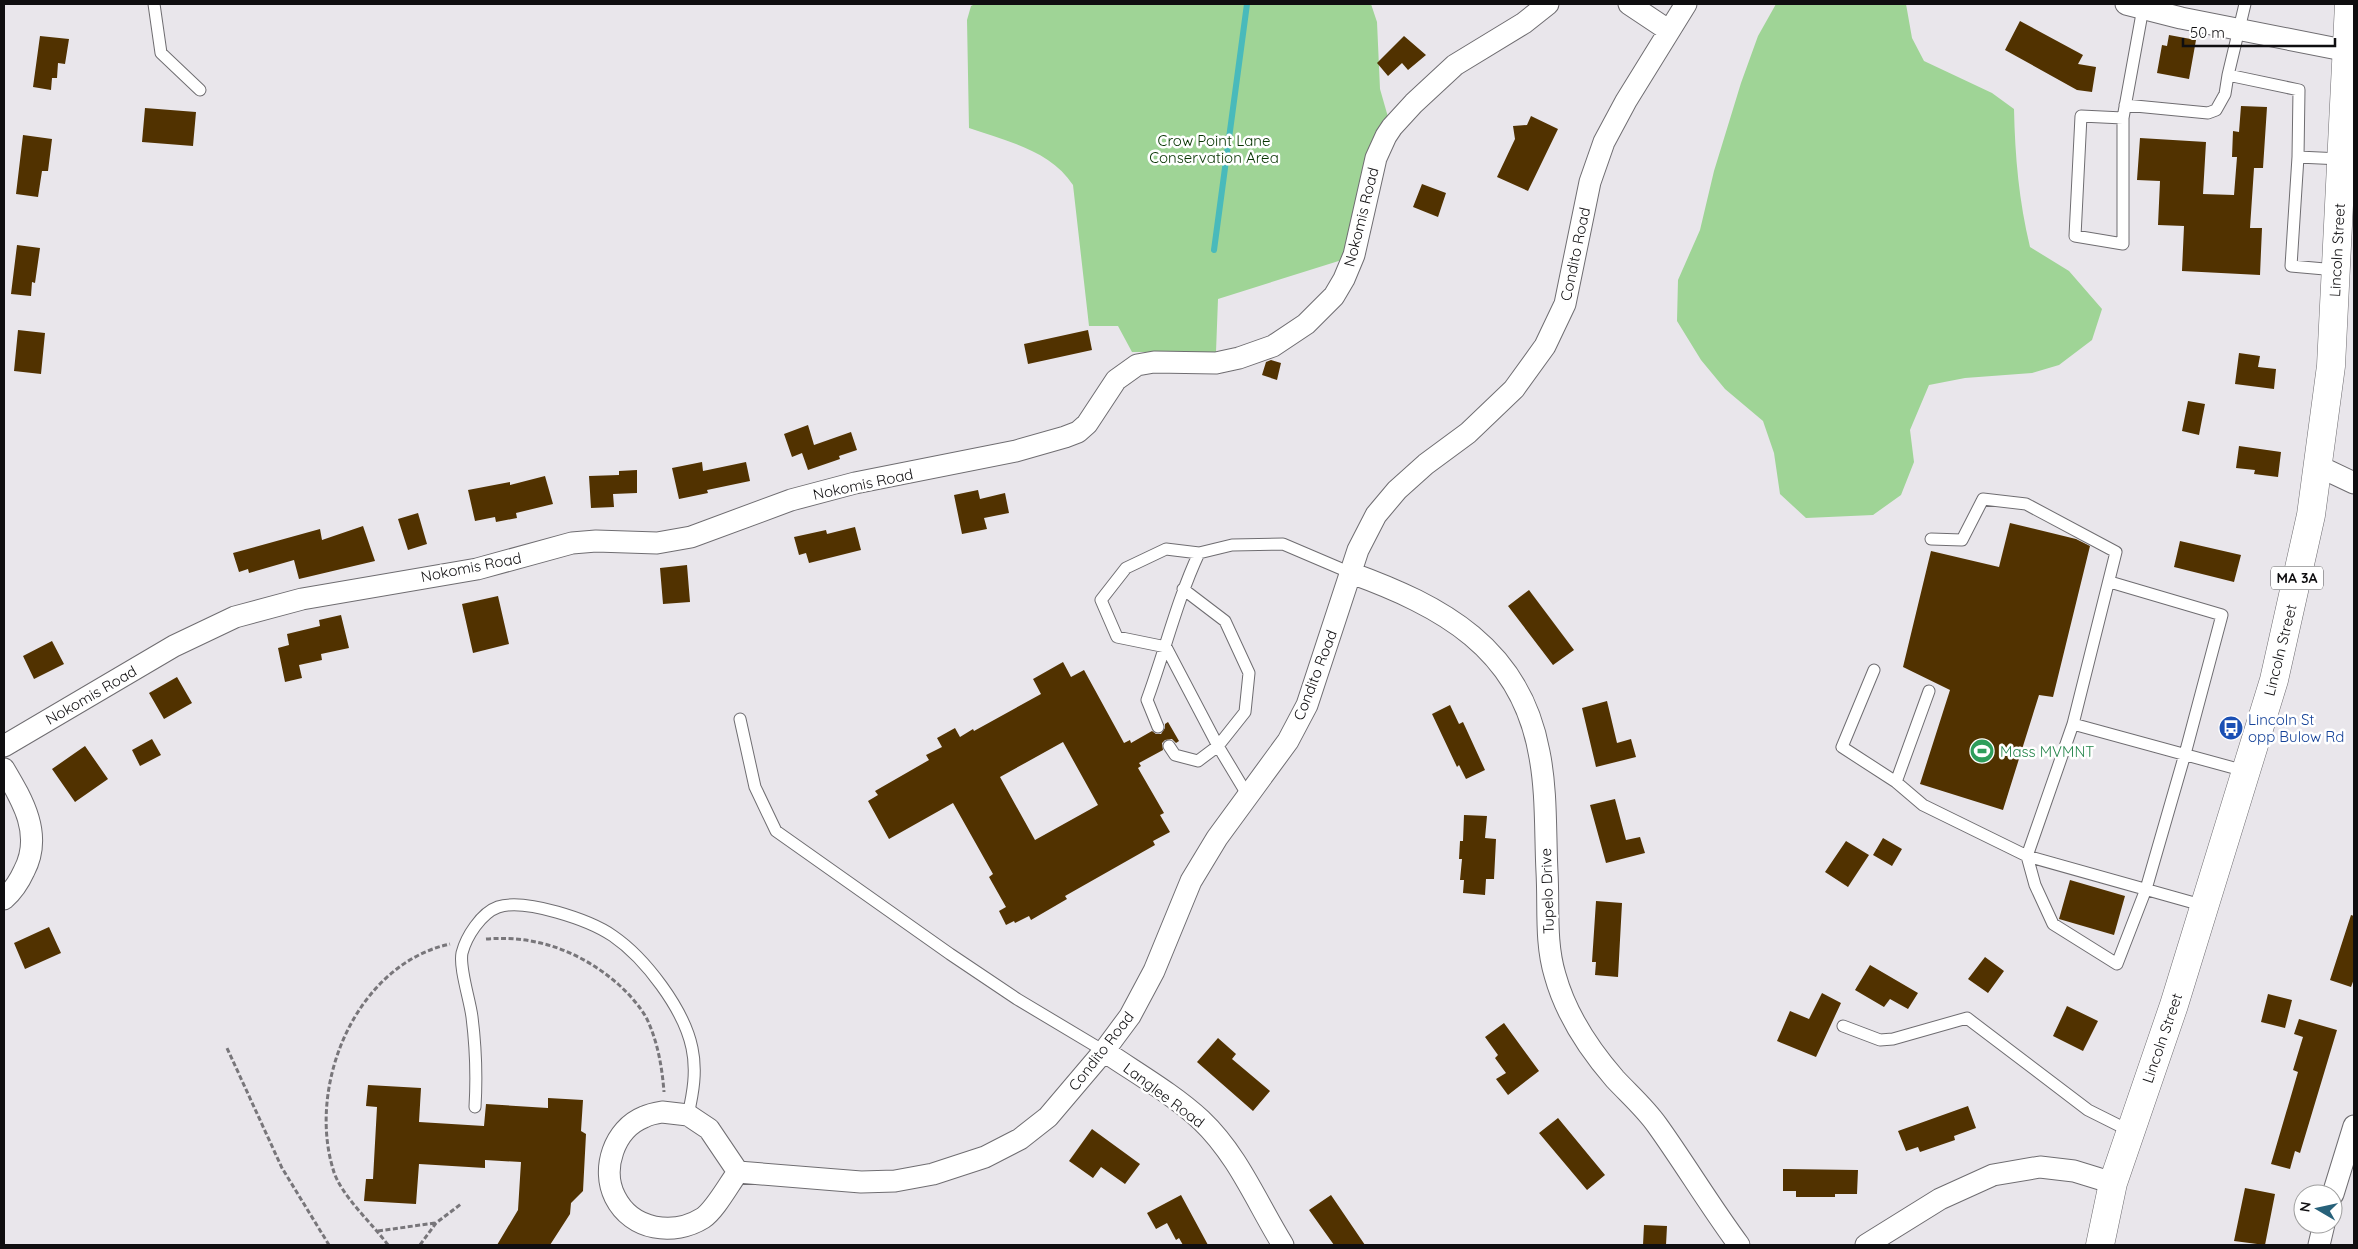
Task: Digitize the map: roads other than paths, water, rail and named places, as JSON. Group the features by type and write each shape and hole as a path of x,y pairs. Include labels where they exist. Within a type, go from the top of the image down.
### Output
{"main road":[{"name":"Lincoln Street","path":"2100,1245 2113,1183 2174,1005 2274,680 2305,542 2318,466 2331,366 2336,270 2347,187 2342,158 2349,129 2348,51 2345,5"}],"street":[{"name":"Nokomis Road","path":"4,746 174,646 235,617 339,592 477,568 572,543 590,541 656,543 691,537 791,500 846,485 1007,453 1078,432 1087,424 1116,380 1137,364 1154,362 1216,364 1273,346 1306,324 1334,296 1344,279 1354,256 1376,158 1386,136 1392,128 1414,103 1455,66 1524,23 1548,4"},
{"path":"1629,4 1668,30"},
{"name":"Condito Road","path":"738,1172 861,1182 895,1181 933,1174 985,1157 1020,1139 1048,1117 1104,1051 1130,1016 1150,978 1190,881 1216,838 1288,741 1307,705 1358,550 1376,515 1397,490 1426,464 1468,433 1514,389 1545,346 1565,304 1590,182 1604,142 1668,30 1686,4"},
{"path":"2135,6 2239,30 2348,51"},
{"path":"2318,466 2354,483"},
{"name":"Tupelo Drive","path":"1351,573 1398,590 1451,619 1483,645 1509,675 1527,710 1539,751 1544,792 1548,939 1555,976 1576,1028 1614,1077 1656,1124 1739,1245"},
{"path":"4,770 31,823 33,846 22,875 12,892 4,899"},
{"name":"Langlee Road","path":"1104,1051 1201,1120 1223,1145 1247,1180 1282,1245"},
{"path":"662,1112 688,1115 709,1129 738,1172 705,1217 681,1228 652,1228 632,1218 615,1197 609,1170 614,1146 628,1127 644,1117 662,1112"},
{"path":"2336,1184 2354,1126"},
{"path":"1866,1245 1940,1199 1993,1175 2040,1167 2074,1171 2113,1183"}],"lane":[{"path":"154,4 161,53 200,90"},
{"path":"2125,105 2208,113 2216,110 2225,94 2245,4"},
{"path":"2123,118 2081,116 2075,236 2123,244 2123,118 2135,6"},
{"path":"2228,75 2299,90 2298,157 2291,266 2336,270"},
{"path":"2298,157 2342,158"},
{"path":"1931,539 1962,540 1983,499 2026,504 2116,552 2073,724 2028,856 2036,885 2053,924 2117,964 2146,889 2186,754 2222,615 2110,582"},
{"path":"1166,647 1117,637 1101,600 1126,568 1166,548 1199,553 1232,545 1283,544 1351,573"},
{"path":"1158,727 1147,700 1166,647 1183,589 1199,553"},
{"path":"1169,746 1175,755 1198,761 1218,746 1245,712 1249,673 1225,621 1183,589"},
{"path":"1166,647 1218,746 1248,796"},
{"path":"1874,670 1842,747 1896,782 1923,805 2028,856 2205,906"},
{"path":"1896,782 1929,691"},
{"path":"740,719 755,787 776,831 1017,999 1104,1051"},
{"path":"2073,724 2245,771"},
{"path":"475,1107 477,1062 461,955 476,924 498,907 527,906 583,919 613,936 650,970 676,1008 692,1048 694,1087 688,1115"},
{"path":"1842,1026 1880,1040 1886,1040 1930,1030 1967,1018 2088,1110 2130,1131"}],"waterway":[{"path":"1214,250 1247,4"}],"place":[{"name":"Lincoln St opp Bulow Rd","path":"2231,728"},
{"name":"Mass MVMNT","path":"1982,751"}],"park label":[{"name":"Crow Point Lane Conservation Area","path":"1214,148"}]}
